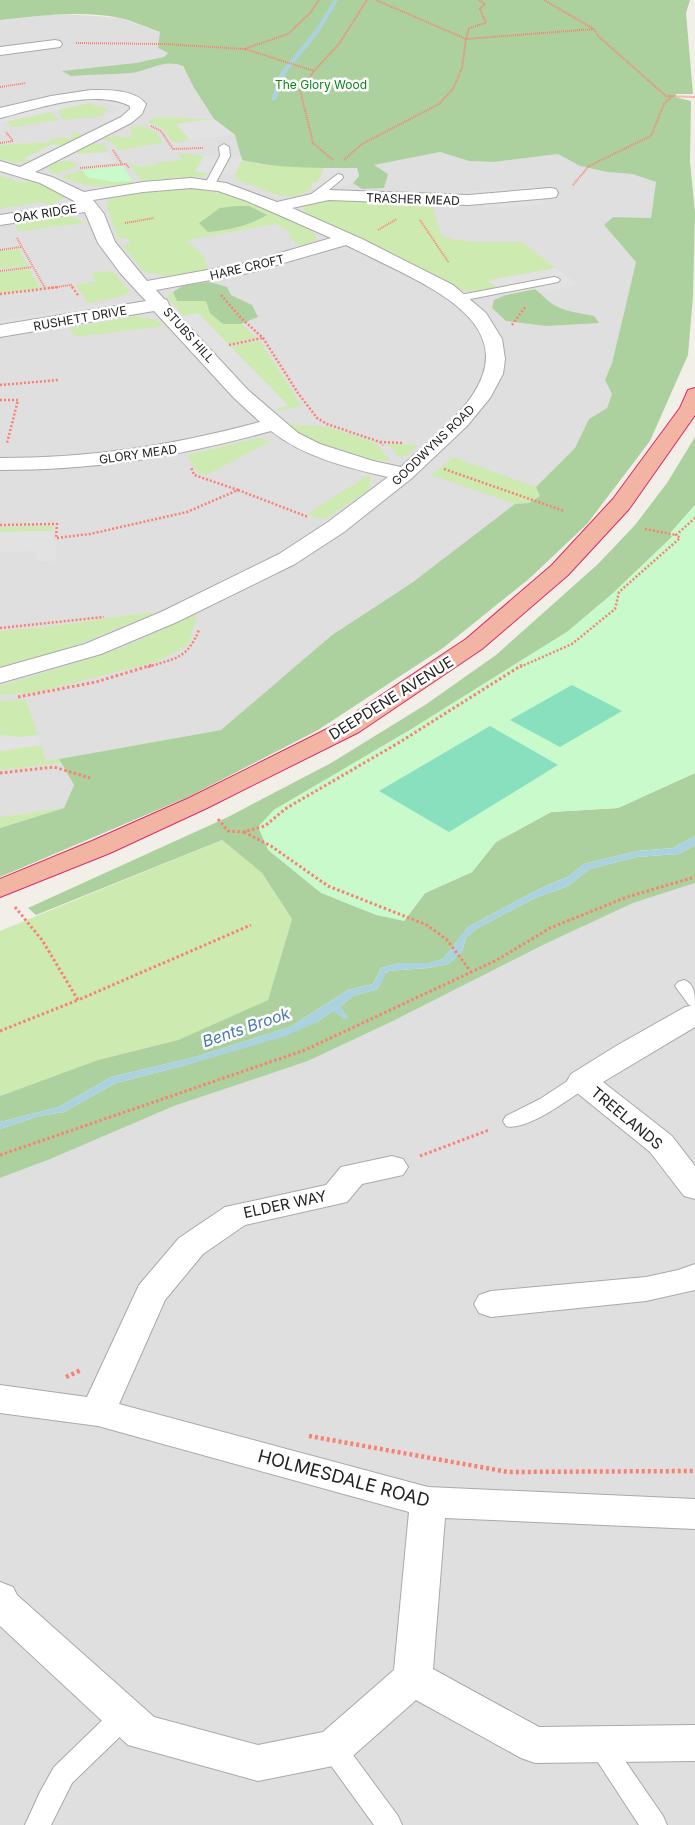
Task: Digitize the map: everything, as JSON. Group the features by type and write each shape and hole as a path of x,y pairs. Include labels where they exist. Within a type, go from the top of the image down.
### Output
{"highway":[{"name":"DEEPDENE AVENUE","path":"0,889 101,847 198,803 350,726 474,644 560,570 621,504 690,408 695,394"}],"street":[{"path":"0,51 55,44"},
{"path":"0,113 77,96 109,95 134,101 139,108 134,115 126,120 22,172"},
{"path":"0,166 68,189 86,201"},
{"name":"GOODWYNS ROAD","path":"0,676 93,649 169,617 287,559 336,527 460,422 480,398 493,374 495,359 493,339 466,297 352,241 232,188 210,184 143,187 86,201"},
{"name":"TRASHER MEAD","path":"276,207 329,195 428,201 483,200 550,193"},
{"name":"OAK RIDGE","path":"4,220 86,201"},
{"name":"STUBS HILL","path":"86,201 101,225 106,243 127,270 145,287 242,394 274,424 291,437 314,448 404,468"},
{"name":"HARE CROFT","path":"145,287 249,268 352,241"},
{"name":"RUSHETT DRIVE","path":"0,331 160,304"},
{"name":"GLORY MEAD","path":"2,458 100,460 180,448 274,424"},
{"name":"TREELANDS","path":"695,1014 626,1053 582,1081 661,1144 695,1188"},
{"name":"ELDER WAY","path":"98,1412 150,1294 191,1246 236,1215 336,1194 352,1175 392,1166"},
{"path":"491,1304 646,1289 686,1281 695,1276"},
{"name":"HOLMESDALE ROAD","path":"0,1399 98,1412 428,1502 695,1514"},
{"path":"0,1598 4,1606 142,1732 258,1763 333,1748 413,1678 428,1502"},
{"path":"413,1678 535,1745 695,1743"}],"lane":[{"path":"210,184 226,156 224,147"},
{"path":"314,197 338,176"},
{"path":"466,297 554,280"},
{"path":"513,1120 547,1104 582,1081"},
{"path":"38,1825 63,1775 124,1716"},
{"path":"599,1744 654,1825"},
{"path":"333,1748 389,1825"}],"path":[{"path":"244,49 288,34 311,12 319,0"},
{"path":"367,0 339,44 314,71 300,90 313,143 339,166 351,152 370,139 421,116 440,104 456,86 466,51 466,39 469,28 486,23 480,9 486,4 479,0"},
{"path":"376,0 466,39 594,29"},
{"path":"544,0 594,29 598,36 666,96 695,97"},
{"path":"55,44 163,44 244,49 314,71"},
{"path":"550,193 574,185 588,166 651,136 664,104 671,96"},
{"path":"126,120 162,131 173,150 224,147"},
{"path":"0,143 13,141 6,131"},
{"path":"72,171 126,164 130,170"},
{"path":"352,241 428,201"},
{"path":"413,209 468,290 466,297"},
{"path":"4,220 45,288"},
{"path":"0,250 21,247"},
{"path":"0,271 32,267"},
{"path":"0,294 71,284 80,299"},
{"path":"216,289 241,318 263,338 298,393 317,418 327,424 380,442 391,454 394,461 404,468 564,511"},
{"path":"0,385 59,380"},
{"path":"0,400 18,400 2,458"},
{"path":"180,448 194,474 336,527"},
{"path":"0,525 57,524 56,538 90,534 187,512 238,490"},
{"path":"676,535 695,518"},
{"path":"198,803 217,818 228,831 243,832 265,826 284,809 400,742 523,665 572,644 615,609 619,592 680,538 676,535 645,529"},
{"path":"0,773 54,767 90,778"},
{"path":"243,832 271,846 328,886 427,925 447,940 471,972"},
{"path":"0,1155 305,1050 497,960 550,928 627,897 695,877"},
{"path":"25,920 42,940 78,1000"},
{"path":"0,1031 78,1000 251,925"},
{"path":"392,1166 513,1120"},
{"path":"56,1377 66,1377 89,1365 99,1352 122,1358"},
{"path":"300,1434 508,1472 695,1471"}],"shaded area":[{"path":"47,15 120,18 161,33 158,48 179,59 194,88 214,119 235,135 257,164 319,168 357,168 440,152 469,161 494,162 558,154 580,166 607,172 632,174 656,182 651,218 613,217 604,225 636,262 612,363 605,380 612,394 607,408 589,419 576,448 559,464 540,496 499,518 413,582 332,635 221,730 60,759 74,785 64,808 0,828 0,20"},
{"path":"86,98 100,98 127,103 132,107 122,118 107,122 104,116 116,113 119,108 106,103 93,102 0,123 0,118"},
{"path":"214,119 235,135 190,140 176,124"},
{"path":"53,144 78,150 75,152 79,154 108,152 115,163 85,166 70,159 49,164 24,159"},
{"path":"204,156 242,157 242,160 235,174 195,172"},
{"path":"324,168 357,168 359,176 353,183 343,186 332,188 312,187 312,183 318,182"},
{"path":"536,187 540,192 551,191 558,199 544,200 546,204 485,208 481,202 439,198 446,193"},
{"path":"556,268 579,285 540,293 535,289 506,295 488,281"},
{"path":"114,302 119,308 0,328 0,321"},
{"path":"198,313 288,406 268,410 179,317"},
{"path":"53,531 52,541 57,541 55,561 35,561 36,551 0,552 0,532"},
{"path":"0,735 18,737 38,735 41,745 0,751"},
{"path":"695,883 695,1825 0,1825 0,1178 48,1160 174,1106 308,1061 393,1021 543,945 633,903"}],"green space":[{"name":"The Glory Wood","path":"0,0 690,0 686,13 693,94 676,94 675,97 691,101 690,161 695,213 693,296 688,355 650,441 587,524 530,578 443,648 318,730 188,797 0,877 0,828 64,808 74,785 59,759 221,730 332,635 413,582 515,504 529,503 540,496 536,487 575,448 589,419 607,408 612,394 605,380 612,363 636,262 604,225 613,217 651,218 656,182 632,174 607,172 580,166 558,154 494,162 469,161 440,152 374,165 388,174 384,188 362,189 353,183 359,176 357,168 285,166 242,160 235,135 214,119 194,88 183,66 170,63 130,73 71,76 62,71 136,63 164,57 168,53 158,48 160,32 125,19 90,14 0,20"},
{"path":"93,102 93,106 107,108 108,110 102,113 104,116 63,120 58,110"},
{"path":"51,112 59,120 12,127 6,122"},
{"path":"155,117 214,119 176,124 190,140 172,142 163,128 147,122"},
{"path":"139,125 155,131 163,143 118,150 112,142 101,140 113,136 133,137 130,129"},
{"path":"71,131 82,135 80,139 62,146 53,144 25,158 33,160 15,163 0,159 0,145 50,142 49,139 74,137"},
{"path":"93,143 104,145 108,152 79,154 74,152"},
{"path":"178,153 204,156 195,172 208,173 202,177 141,181 130,165 136,165 137,167 158,164 158,162 182,160"},
{"path":"242,160 257,164 324,168 318,183 312,183 312,187 305,192 291,197 271,193 239,181 234,177"},
{"path":"74,162 77,167 56,174 49,172 49,167 54,163"},
{"path":"123,166 133,183 96,186 80,184 61,177 82,170"},
{"path":"123,166 132,181 113,182 87,177 82,170"},
{"path":"0,176 17,181 38,182 62,193 64,198 51,205 40,202 0,209"},
{"path":"188,187 226,191 310,230 316,234 316,238 300,246 289,236 291,233 276,224 187,240 207,259 203,260 211,269 168,276 144,272 123,246 130,243 128,239 118,238 107,207 107,201 113,197"},
{"path":"328,198 413,203 433,207 441,235 455,240 478,242 522,242 556,268 489,280 497,288 475,292 462,290 305,214 303,208 307,204"},
{"path":"249,206 267,215 246,225 208,232 199,223 220,208"},
{"path":"63,216 73,217 85,223 18,231 14,223"},
{"path":"19,249 28,266 0,269 0,251"},
{"path":"29,268 40,288 0,293 0,272"},
{"path":"112,271 130,291 120,297 88,303 75,285 96,282 91,273"},
{"path":"210,282 227,287 231,295 252,305 258,317 241,324 223,324 210,313 206,301 177,301 173,292 184,285"},
{"path":"535,289 554,305 568,311 594,316 599,323 546,326 506,321 492,308 494,300 506,295"},
{"path":"173,292 177,301 206,301 223,324 241,324 257,338 227,344 198,313 183,316 167,297"},
{"path":"136,316 156,320 164,326 75,337 69,328"},
{"path":"260,341 302,406 279,411 275,408 288,405 230,346"},
{"path":"287,424 328,427 366,439 377,444 390,461 349,455 310,439"},
{"path":"695,437 695,505 671,533 672,537 611,595 567,632 410,730 274,810 258,827 404,921 425,893 472,872 496,842 551,812 618,808 695,773 695,836 673,848 637,851 584,864 569,876 535,891 468,927 443,959 429,963 399,963 381,968 373,984 348,990 290,1027 195,1057 111,1077 59,1107 0,1122 0,1096 98,1060 178,1040 268,1000 292,919 262,873 222,840 36,915 28,908 228,817 331,763 425,705 496,655 598,564 635,525 667,483"},
{"path":"258,438 271,441 206,475 197,472 187,455"},
{"path":"386,444 419,445 405,456 398,457 393,449"},
{"path":"453,457 536,487 540,496 529,503 515,504 431,475"},
{"path":"368,475 371,483 367,491 324,520 307,514"},
{"path":"695,505 695,773 618,808 551,812 496,842 472,872 425,893 404,921 376,915 321,893 268,850 258,827 274,810 410,730 567,632 611,595 672,537 670,533"},
{"path":"52,526 53,531 0,532 0,527"},
{"path":"149,612 153,614 77,644 0,668 0,631 61,625"},
{"path":"194,615 197,616 188,645 158,661 37,692 0,695 0,686 107,653"},
{"path":"572,685 622,711 560,747 510,720"},
{"path":"26,700 38,735 18,737 0,735 0,701"},
{"path":"490,726 558,765 449,832 379,791"},
{"path":"41,745 46,761 59,759 62,763 0,770 0,751"},
{"path":"64,808 0,828 0,817"},
{"path":"222,840 262,873 292,919 268,1000 178,1040 98,1060 0,1096 0,931"},
{"path":"695,845 695,883 633,903 543,945 393,1021 308,1061 174,1106 48,1160 0,1178 0,1129 39,1116 64,1112 116,1083 186,1065 317,1022 333,1011 348,1018 340,1007 353,996 378,989 384,973 387,971 428,968 448,964 462,952 466,938 476,929 533,899 568,886 590,869 636,857 679,854"}],"water":[{"path":"695,836 695,845 679,854 636,857 590,869 568,886 533,899 476,929 466,938 462,952 448,964 428,968 387,971 378,989 353,996 340,1007 348,1018 345,1020 333,1011 317,1022 286,1036 116,1083 64,1112 39,1116 0,1129 0,1122 59,1107 111,1077 195,1057 290,1027 348,990 373,984 381,968 399,963 429,963 443,959 468,927 535,891 569,876 584,864 637,851 673,848"}],"waterway":[{"path":"273,100 283,73 318,30 336,0"}],"water label":[{"name":"Bents Brook","path":"246,1027"}]}
